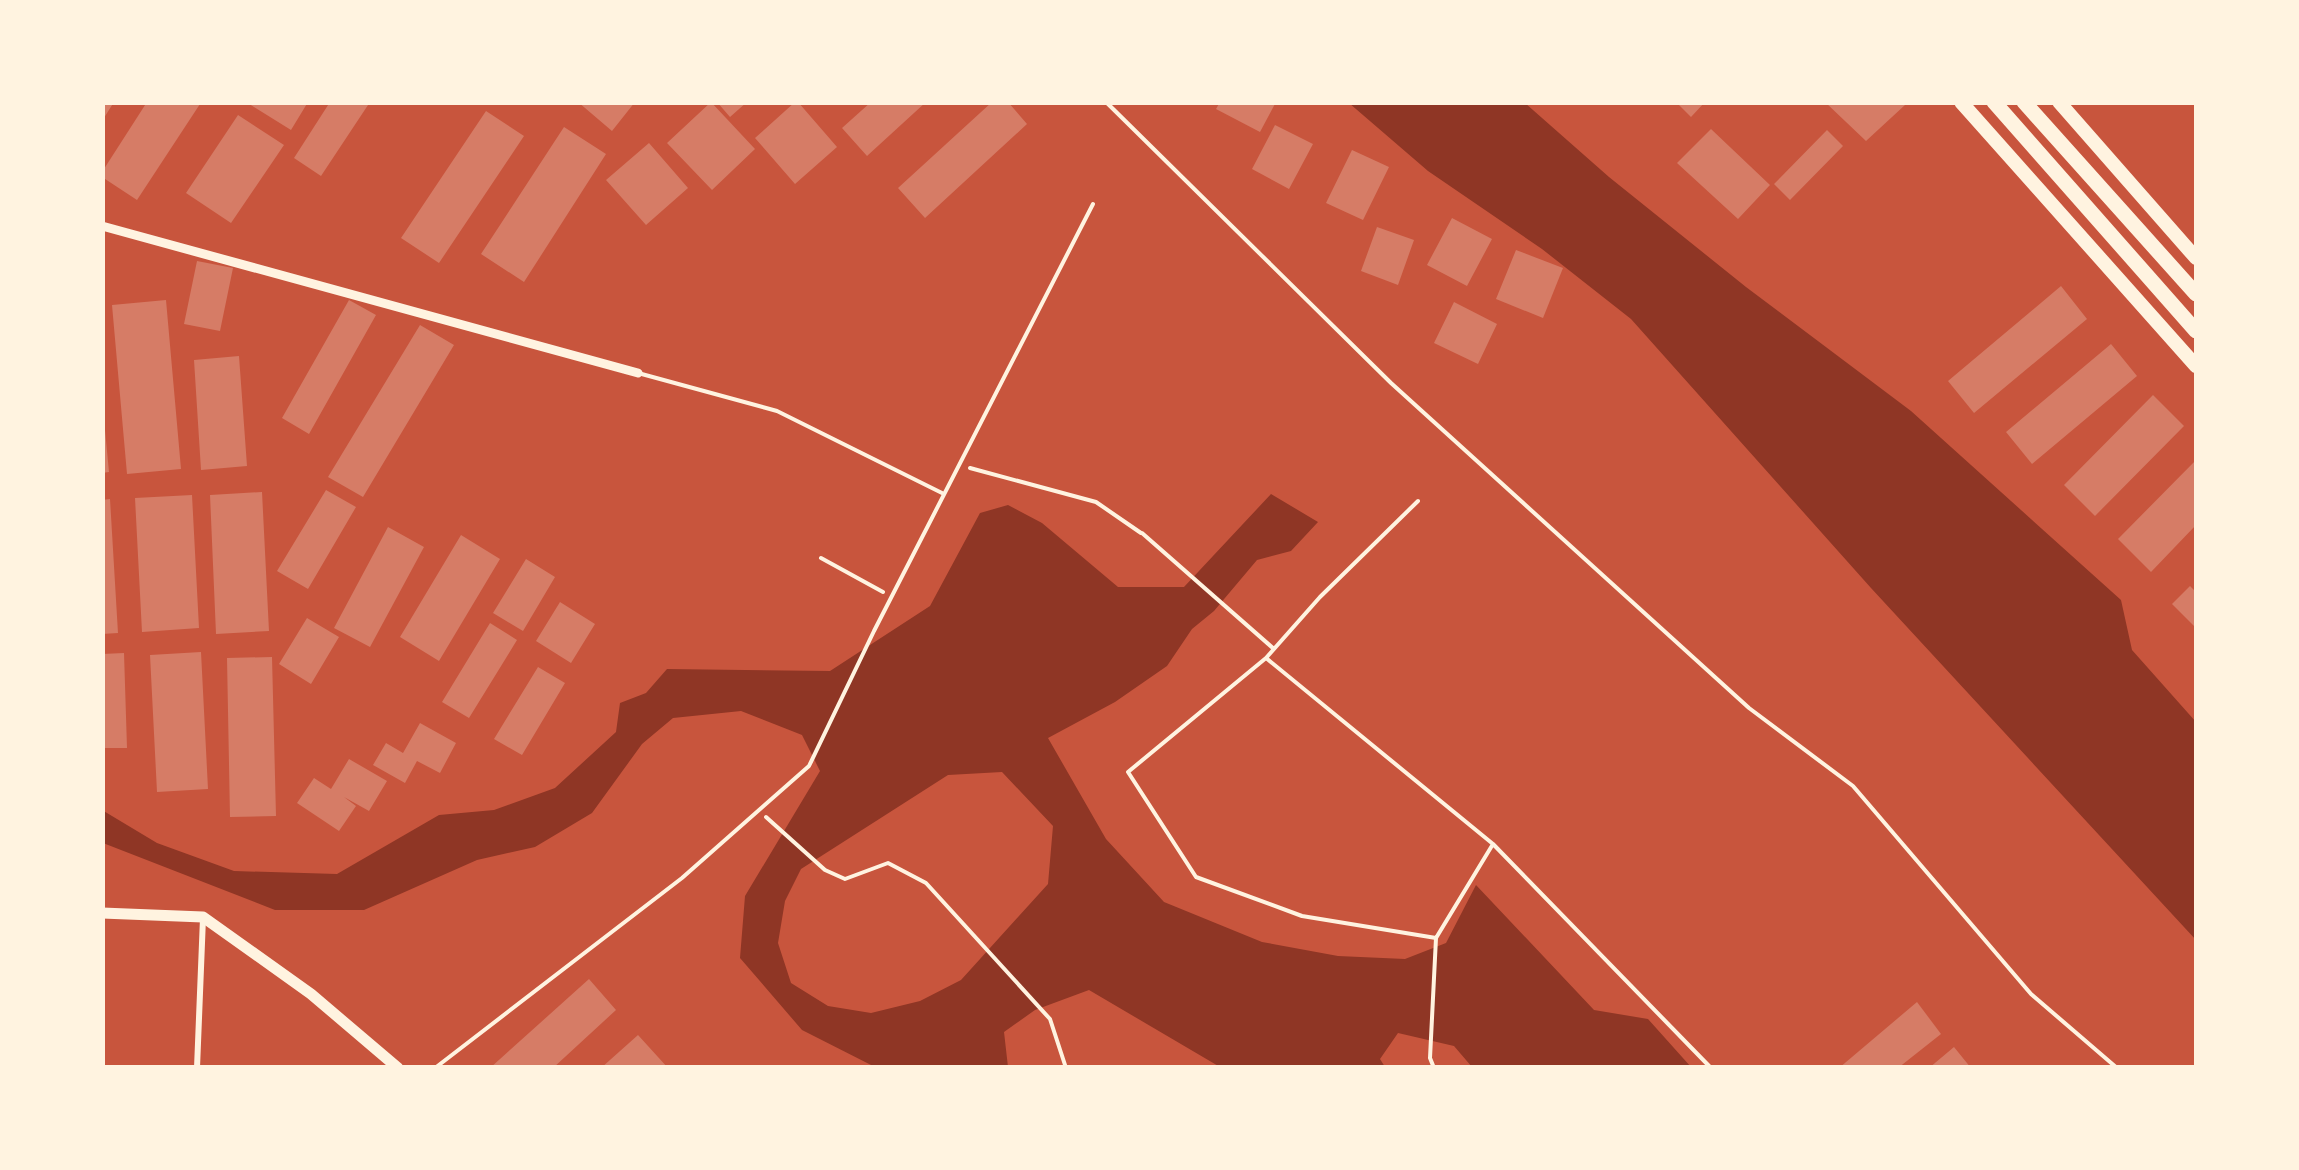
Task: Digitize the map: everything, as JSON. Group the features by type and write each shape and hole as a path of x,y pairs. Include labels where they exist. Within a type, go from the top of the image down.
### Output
{"highway":[{"path":"1994,102 2196,330"},
{"path":"2024,102 2196,294"}],"main road":[{"path":"1961,102 2196,366"},
{"path":"2059,102 2196,258"}],"street":[{"path":"102,226 638,373"},
{"path":"102,913 204,917 311,994 398,1068"},
{"path":"197,1068 204,917"}],"lane":[{"path":"1106,102 1391,383 1749,708 1853,786 2031,994 2117,1068"},
{"path":"435,1068 682,878 810,766 891,597 1093,204"},
{"path":"638,373 777,412 944,494"}],"path":[{"path":"959,465 1096,502 1140,531 1274,649"},
{"path":"1418,500 1320,597 1266,658 1128,772 1196,878 1302,916 1436,938"},
{"path":"822,558 891,597"},
{"path":"1266,658 1493,844 1711,1068"},
{"path":"777,826 825,870 845,878 888,863 926,883 1050,1019 1066,1068"},
{"path":"1434,1068 1430,1058 1436,938 1493,844"}],"shaded area":[{"path":"1349,103 1525,103 1609,177 1746,287 1911,411 2121,600 2132,650 2196,722 2196,940 1871,588 1631,319 1542,249 1428,171"},
{"path":"1271,494 1318,522 1291,551 1257,560 1214,611 1192,629 1167,666 1115,702 1048,738 1106,839 1164,902 1262,942 1338,956 1405,959 1446,943 1476,885 1594,1010 1648,1019 1691,1067 1472,1067 1454,1046 1398,1033 1380,1059 1385,1067 1220,1067 1089,990 1035,1010 1004,1032 1008,1067 875,1067 802,1030 740,958 745,896 820,771 802,735 741,711 673,718 642,744 592,813 535,847 477,860 364,910 275,910 103,843 102,810 157,843 234,871 337,874 439,815 494,810 555,788 616,732 620,703 646,693 667,669 830,671 930,606 980,513 1008,505 1042,523 1118,587 1184,587","holes":["1002,772 1053,826 1048,884 961,980 920,1001 871,1013 828,1006 791,983 778,943 785,901 801,869 948,775"]}],"building":[{"path":"102,102 114,102 102,121"},
{"path":"147,102 200,104 137,200 102,177 102,172"},
{"path":"246,102 308,102 291,130"},
{"path":"330,102 370,102 321,176 294,158"},
{"path":"578,102 635,102 612,131"},
{"path":"711,102 755,149 712,190 667,143"},
{"path":"717,102 747,102 730,117"},
{"path":"795,102 837,147 795,184 755,138"},
{"path":"871,102 926,102 867,156 842,128"},
{"path":"992,102 1008,102 1027,124 925,218 898,188"},
{"path":"1220,102 1276,102 1260,132 1216,109"},
{"path":"1676,102 1705,102 1691,117"},
{"path":"1825,102 1902,102 1905,105 1866,141"},
{"path":"486,111 524,136 439,263 401,238"},
{"path":"238,115 284,145 231,223 186,193"},
{"path":"1275,125 1313,144 1289,189 1252,169"},
{"path":"564,127 606,154 524,282 481,254"},
{"path":"1711,129 1770,185 1738,219 1677,163"},
{"path":"1827,130 1843,146 1790,200 1774,184"},
{"path":"649,143 688,188 646,225 606,180"},
{"path":"1352,150 1389,167 1363,220 1326,203"},
{"path":"1452,218 1492,239 1467,286 1427,265"},
{"path":"1377,227 1414,240 1398,285 1361,271"},
{"path":"1516,250 1563,268 1543,318 1496,299"},
{"path":"197,261 233,268 220,331 184,324"},
{"path":"2061,286 2087,319 1974,413 1948,381"},
{"path":"166,300 181,469 127,474 112,305"},
{"path":"349,300 376,315 309,434 282,418"},
{"path":"1454,302 1497,324 1478,364 1434,343"},
{"path":"420,325 454,345 363,497 328,477"},
{"path":"2111,344 2137,376 2032,464 2006,432"},
{"path":"239,356 247,466 201,470 194,360"},
{"path":"2153,395 2184,426 2095,516 2064,485"},
{"path":"102,430 109,472 102,473"},
{"path":"2196,460 2196,525 2151,572 2118,539"},
{"path":"326,490 356,507 308,589 277,571"},
{"path":"262,492 269,631 216,634 210,495"},
{"path":"192,495 199,628 142,632 135,498"},
{"path":"110,499 118,633 102,634 102,500"},
{"path":"388,527 424,547 370,647 334,628"},
{"path":"461,535 500,559 439,661 400,637"},
{"path":"526,559 555,577 523,631 493,613"},
{"path":"2190,586 2196,592 2196,628 2172,604"},
{"path":"560,602 595,624 571,663 536,641"},
{"path":"307,618 339,637 311,684 279,664"},
{"path":"490,623 517,640 469,718 442,702"},
{"path":"201,652 208,789 157,792 150,655"},
{"path":"124,653 127,748 102,748 102,654"},
{"path":"272,657 276,816 230,817 227,658"},
{"path":"538,667 565,683 522,755 494,739"},
{"path":"420,723 456,743 440,773 417,761 405,783 373,765 386,743 403,753"},
{"path":"349,759 387,781 369,811 344,797 356,806 339,831 297,803 314,778 331,789"},
{"path":"589,979 616,1010 553,1068 490,1068"},
{"path":"1917,1002 1941,1034 1898,1068 1839,1068"},
{"path":"638,1035 668,1068 601,1068"},
{"path":"1954,1047 1971,1068 1929,1068"}]}
